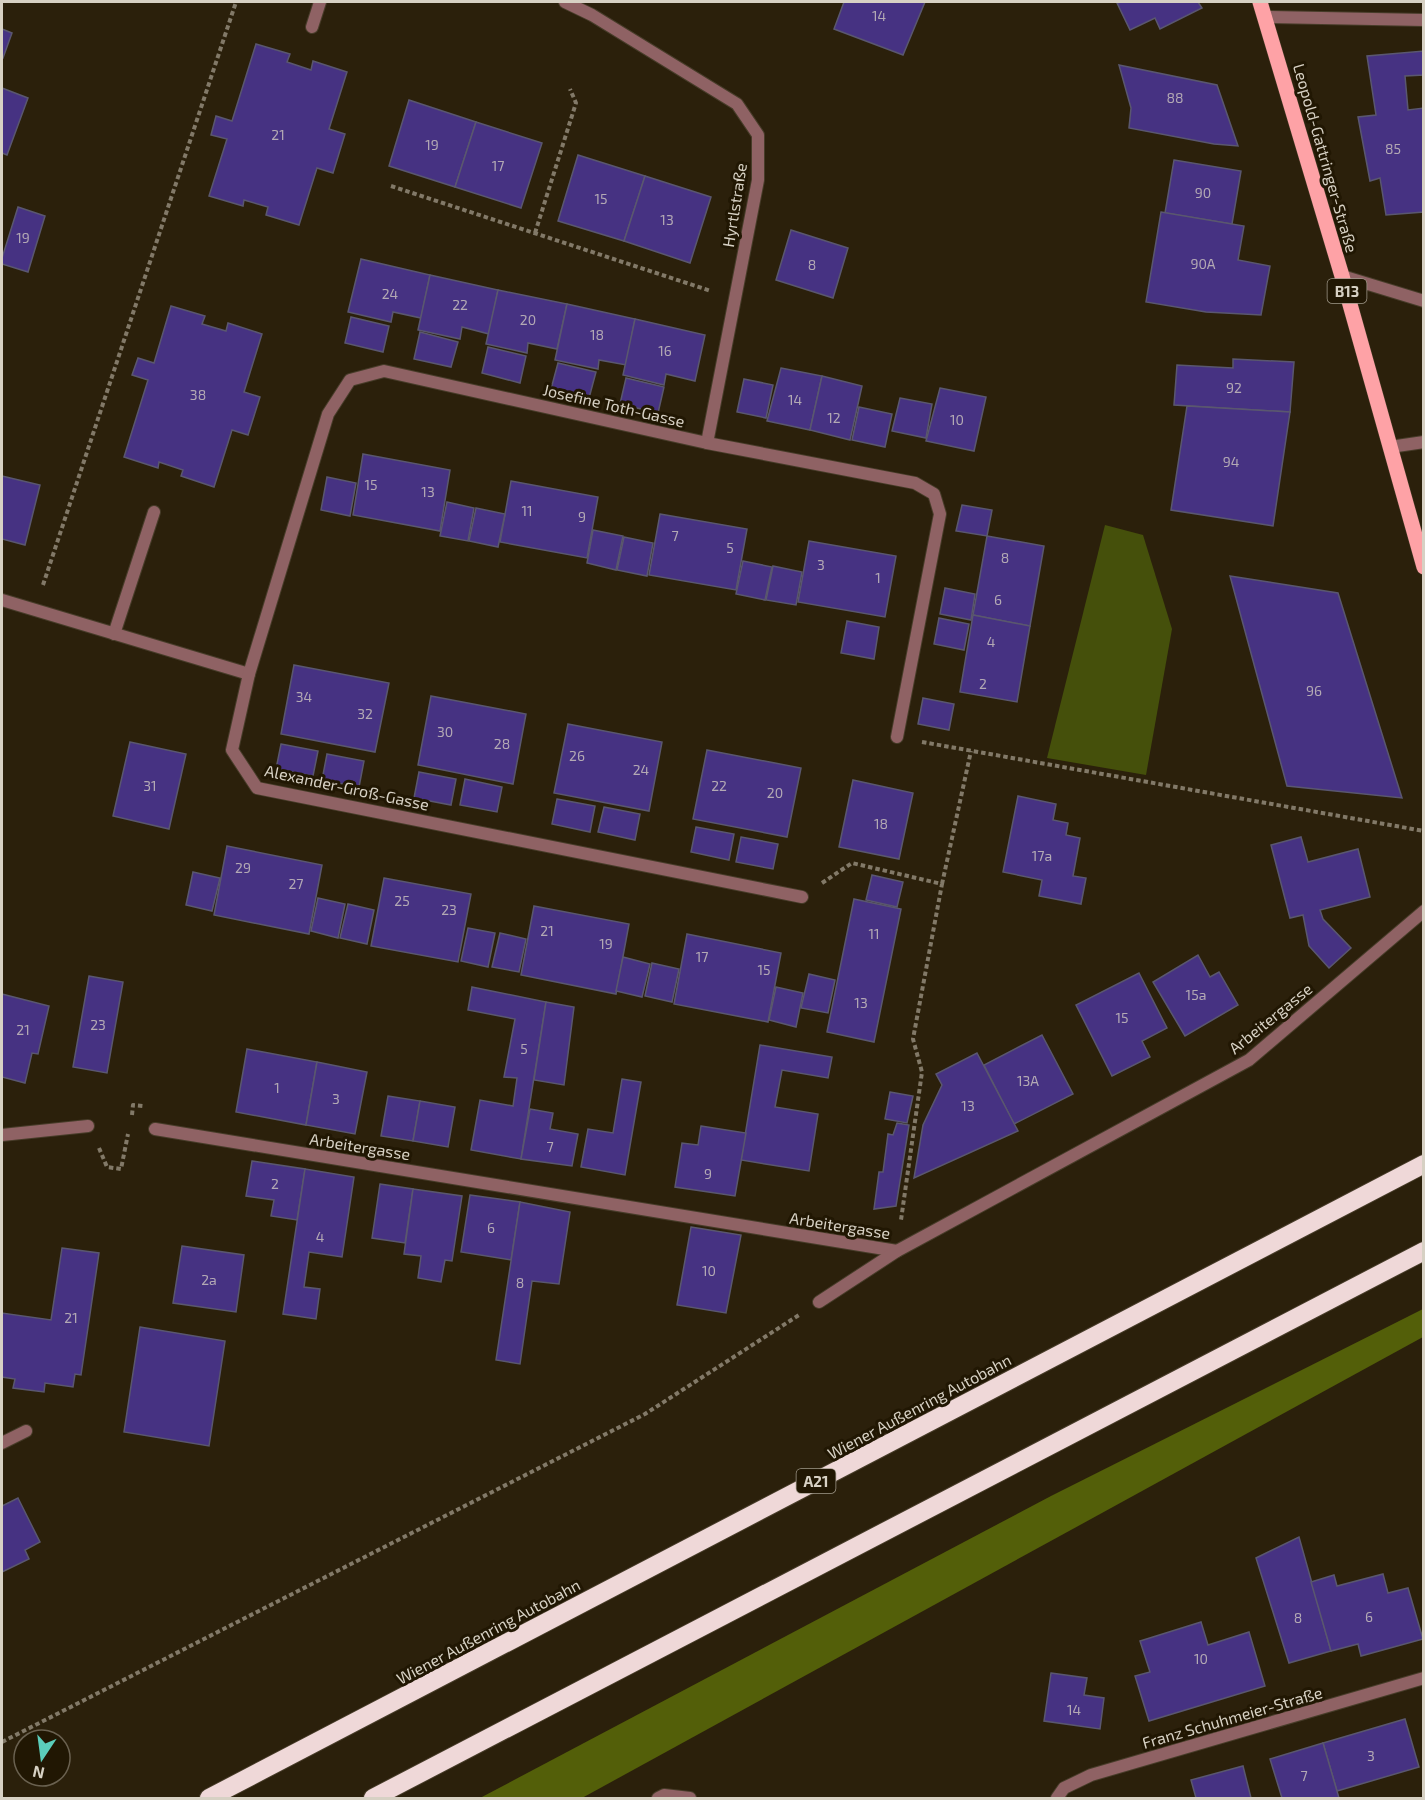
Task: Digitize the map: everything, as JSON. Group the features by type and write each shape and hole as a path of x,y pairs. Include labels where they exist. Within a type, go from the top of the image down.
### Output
{"highway":[{"name":"Wiener Außenring Autobahn","path":"209,1798 1424,1164"},
{"path":"373,1798 1424,1251"}],"main road":[{"name":"Leopold-Gattringer-Straße","path":"1260,2 1342,276 1424,567"}],"street":[{"path":"312,27 320,2"},
{"name":"Hyrtlstraße","path":"566,2 592,15 737,104 758,135 758,180 707,442"},
{"path":"1266,16 1424,20"},
{"path":"1342,276 1424,301"},
{"name":"Josefine Toth-Gasse","path":"249,674 328,414 350,380 384,371 707,442 915,483 934,494 940,514 897,737"},
{"path":"1390,447 1424,442"},
{"path":"114,634 154,512"},
{"path":"2,600 249,674"},
{"name":"Alexander-Groß-Gasse","path":"249,674 232,750 257,788 802,897"},
{"name":"Arbeitergasse","path":"155,1129 897,1251 1249,1060 1424,911"},
{"path":"2,1135 88,1126"},
{"path":"819,1302 897,1251"},
{"path":"2,1443 26,1431"},
{"name":"Franz Schuhmeier-Straße","path":"1057,1798 1064,1788 1091,1775 1424,1678"},
{"path":"658,1798 664,1795 690,1798"}],"path":[{"path":"35,610 236,2"},
{"path":"535,233 576,103 570,89"},
{"path":"391,186 735,299"},
{"path":"897,737 1424,831"},
{"path":"897,1251 922,1072 913,1039 942,884 971,751"},
{"path":"802,897 852,863 942,884"},
{"path":"88,1126 108,1167 121,1169 133,1104 146,1107 155,1129"},
{"path":"2,1742 645,1414 819,1302"}],"green space":[{"path":"1105,525 1143,535 1172,629 1146,775 1047,758"},
{"path":"1423,1309 1423,1337 582,1798 480,1798 1051,1496"}],"building":[{"path":"844,2 925,2 903,55 834,29"},
{"path":"1198,2 1202,8 1160,29 1155,18 1130,30 1117,3"},
{"path":"2,29 12,33 3,58 2,57"},
{"path":"256,44 290,54 287,62 311,70 313,61 347,72 329,129 345,134 333,173 317,168 299,225 266,215 268,207 244,200 243,206 209,196 227,139 211,135 216,116 232,121"},
{"path":"1424,51 1424,75 1405,76 1408,110 1424,108 1424,212 1386,215 1380,178 1370,181 1358,117 1376,115 1367,56"},
{"path":"1119,65 1217,85 1238,146 1214,144 1129,128 1131,108"},
{"path":"2,88 28,98 7,155 2,153"},
{"path":"409,100 476,122 455,187 389,166"},
{"path":"476,122 542,143 521,208 455,187"},
{"path":"578,155 645,176 624,241 558,221"},
{"path":"1174,160 1241,171 1232,224 1165,213"},
{"path":"645,176 711,197 690,263 624,241"},
{"path":"18,207 45,216 28,272 2,264"},
{"path":"1161,212 1244,226 1238,260 1270,266 1261,315 1206,312 1146,302"},
{"path":"791,230 848,248 833,298 776,280"},
{"path":"361,259 430,275 421,318 393,312 391,322 348,312"},
{"path":"430,275 498,290 489,334 462,327 460,339 418,330"},
{"path":"498,290 567,304 557,349 528,343 527,353 486,344"},
{"path":"567,304 635,319 626,365 599,360 598,369 555,360"},
{"path":"171,306 205,316 202,324 226,331 228,323 262,334 244,392 260,397 248,435 232,430 214,487 181,476 183,470 159,462 158,468 124,457 148,380 132,375 138,358 154,363"},
{"path":"351,317 389,326 383,352 345,343"},
{"path":"635,319 705,335 695,381 666,374 664,385 623,375"},
{"path":"420,332 458,342 451,367 414,359"},
{"path":"488,347 526,356 520,383 482,373"},
{"path":"1233,359 1294,362 1290,412 1174,405 1177,365 1233,368"},
{"path":"558,363 596,372 589,398 551,389"},
{"path":"781,368 822,376 810,430 767,421"},
{"path":"822,376 862,386 850,440 810,430"},
{"path":"626,378 664,387 658,413 620,404"},
{"path":"744,379 773,385 766,418 737,412"},
{"path":"940,388 986,397 974,451 926,441"},
{"path":"900,398 932,404 926,438 892,431"},
{"path":"1187,406 1290,412 1273,526 1171,510"},
{"path":"859,407 892,414 885,447 852,440"},
{"path":"363,454 450,470 440,531 353,515"},
{"path":"2,476 40,485 25,545 2,539"},
{"path":"327,477 356,483 350,516 321,510"},
{"path":"511,481 598,497 587,558 500,542"},
{"path":"447,502 474,508 468,541 440,536"},
{"path":"962,505 992,510 987,536 956,531"},
{"path":"476,508 505,514 498,547 469,541"},
{"path":"660,514 747,529 736,590 649,575"},
{"path":"593,530 623,536 616,570 587,563"},
{"path":"987,536 1044,546 1030,626 973,615"},
{"path":"624,537 653,543 647,576 617,570"},
{"path":"809,541 896,556 885,617 798,602"},
{"path":"743,561 772,567 765,600 736,594"},
{"path":"773,566 802,572 796,605 766,600"},
{"path":"1230,576 1338,593 1402,798 1287,786"},
{"path":"945,588 975,594 971,620 940,614"},
{"path":"973,615 1030,626 1017,702 960,692"},
{"path":"939,618 969,624 964,650 934,644"},
{"path":"847,621 879,627 874,659 841,653"},
{"path":"294,665 389,683 375,752 281,734"},
{"path":"431,696 526,714 513,784 418,765"},
{"path":"923,698 954,704 949,730 918,724"},
{"path":"568,724 662,742 649,811 554,793"},
{"path":"130,742 186,754 169,829 113,816"},
{"path":"281,744 318,751 313,776 276,769"},
{"path":"707,750 801,768 787,837 693,819"},
{"path":"327,754 364,761 359,787 322,780"},
{"path":"419,772 456,779 451,805 414,798"},
{"path":"465,779 502,787 497,812 460,805"},
{"path":"853,780 913,793 899,859 839,847"},
{"path":"1018,796 1056,804 1053,820 1068,823 1066,835 1080,838 1073,876 1086,878 1081,904 1039,896 1042,880 1003,872"},
{"path":"557,799 595,806 590,832 552,824"},
{"path":"604,807 640,814 635,840 598,832"},
{"path":"696,827 734,834 729,860 691,852"},
{"path":"741,837 778,844 773,869 736,862"},
{"path":"1301,837 1308,862 1358,849 1370,897 1320,910 1323,919 1351,948 1329,968 1309,946 1303,915 1290,918 1271,845"},
{"path":"227,846 322,865 309,934 214,915"},
{"path":"193,872 220,878 212,911 186,905"},
{"path":"872,875 903,882 897,907 866,900"},
{"path":"384,878 471,894 458,962 371,946"},
{"path":"318,898 345,904 338,938 311,931"},
{"path":"854,899 901,909 874,1042 827,1032"},
{"path":"348,904 374,910 367,944 340,938"},
{"path":"534,906 629,924 616,994 521,975"},
{"path":"468,928 495,933 488,967 461,961"},
{"path":"500,933 526,939 519,972 492,967"},
{"path":"687,934 781,953 768,1022 674,1004"},
{"path":"1198,955 1210,977 1219,972 1238,1005 1185,1036 1153,982"},
{"path":"623,957 650,964 642,997 616,991"},
{"path":"652,963 679,969 672,1002 645,996"},
{"path":"1139,973 1167,1028 1142,1041 1150,1057 1112,1076 1076,1005"},
{"path":"809,974 835,980 828,1013 801,1008"},
{"path":"89,976 123,982 107,1073 73,1067"},
{"path":"472,987 546,1002 521,1159 471,1150 480,1100 513,1106 517,1078 504,1077 515,1019 468,1010"},
{"path":"776,987 803,993 796,1027 769,1020"},
{"path":"2,994 49,1006 38,1054 32,1053 25,1083 2,1077"},
{"path":"546,1002 574,1007 564,1085 534,1080"},
{"path":"1042,1035 1073,1094 1014,1124 984,1065"},
{"path":"760,1045 832,1057 828,1078 782,1070 775,1107 818,1114 809,1171 741,1160"},
{"path":"247,1049 317,1062 306,1125 236,1112"},
{"path":"977,1053 1018,1131 914,1178 923,1125 942,1085 936,1074"},
{"path":"317,1062 367,1072 355,1134 306,1125"},
{"path":"622,1079 641,1082 625,1175 581,1167 588,1129 613,1133"},
{"path":"890,1092 913,1096 907,1123 885,1119"},
{"path":"388,1096 420,1101 413,1141 381,1136"},
{"path":"420,1101 455,1107 448,1147 413,1141"},
{"path":"530,1109 553,1113 550,1129 578,1134 572,1166 521,1159"},
{"path":"897,1123 909,1125 896,1206 874,1209 879,1172 883,1172 888,1134 893,1135"},
{"path":"701,1126 746,1133 735,1196 675,1187 682,1143 698,1145"},
{"path":"252,1161 305,1169 297,1220 271,1216 274,1200 246,1196"},
{"path":"305,1169 354,1177 342,1257 309,1252 304,1287 320,1289 316,1319 283,1314"},
{"path":"380,1184 413,1189 405,1243 372,1238"},
{"path":"413,1189 462,1196 452,1261 445,1260 441,1282 418,1278 421,1256 404,1254"},
{"path":"470,1195 520,1202 511,1260 461,1252"},
{"path":"520,1202 570,1212 559,1284 532,1281 520,1364 496,1360"},
{"path":"691,1227 741,1235 726,1313 677,1305"},
{"path":"182,1246 244,1255 236,1312 173,1303"},
{"path":"62,1248 99,1253 81,1375 75,1374 73,1387 45,1383 44,1392 13,1388 15,1379 2,1377 2,1313 51,1320"},
{"path":"140,1327 225,1341 209,1446 124,1432"},
{"path":"18,1498 40,1542 25,1550 29,1559 2,1572 2,1506"},
{"path":"1299,1537 1331,1651 1289,1663 1256,1558"},
{"path":"1383,1574 1388,1593 1408,1588 1423,1639 1361,1656 1358,1644 1331,1651 1311,1582 1334,1575 1337,1586"},
{"path":"1201,1622 1208,1645 1249,1632 1265,1686 1149,1721 1135,1676 1150,1672 1140,1641"},
{"path":"1051,1673 1087,1678 1084,1695 1104,1698 1100,1729 1044,1721"},
{"path":"1405,1719 1419,1767 1337,1791 1323,1743"},
{"path":"1323,1743 1339,1798 1282,1798 1270,1759"},
{"path":"1243,1766 1251,1798 1196,1798 1191,1780"}]}
